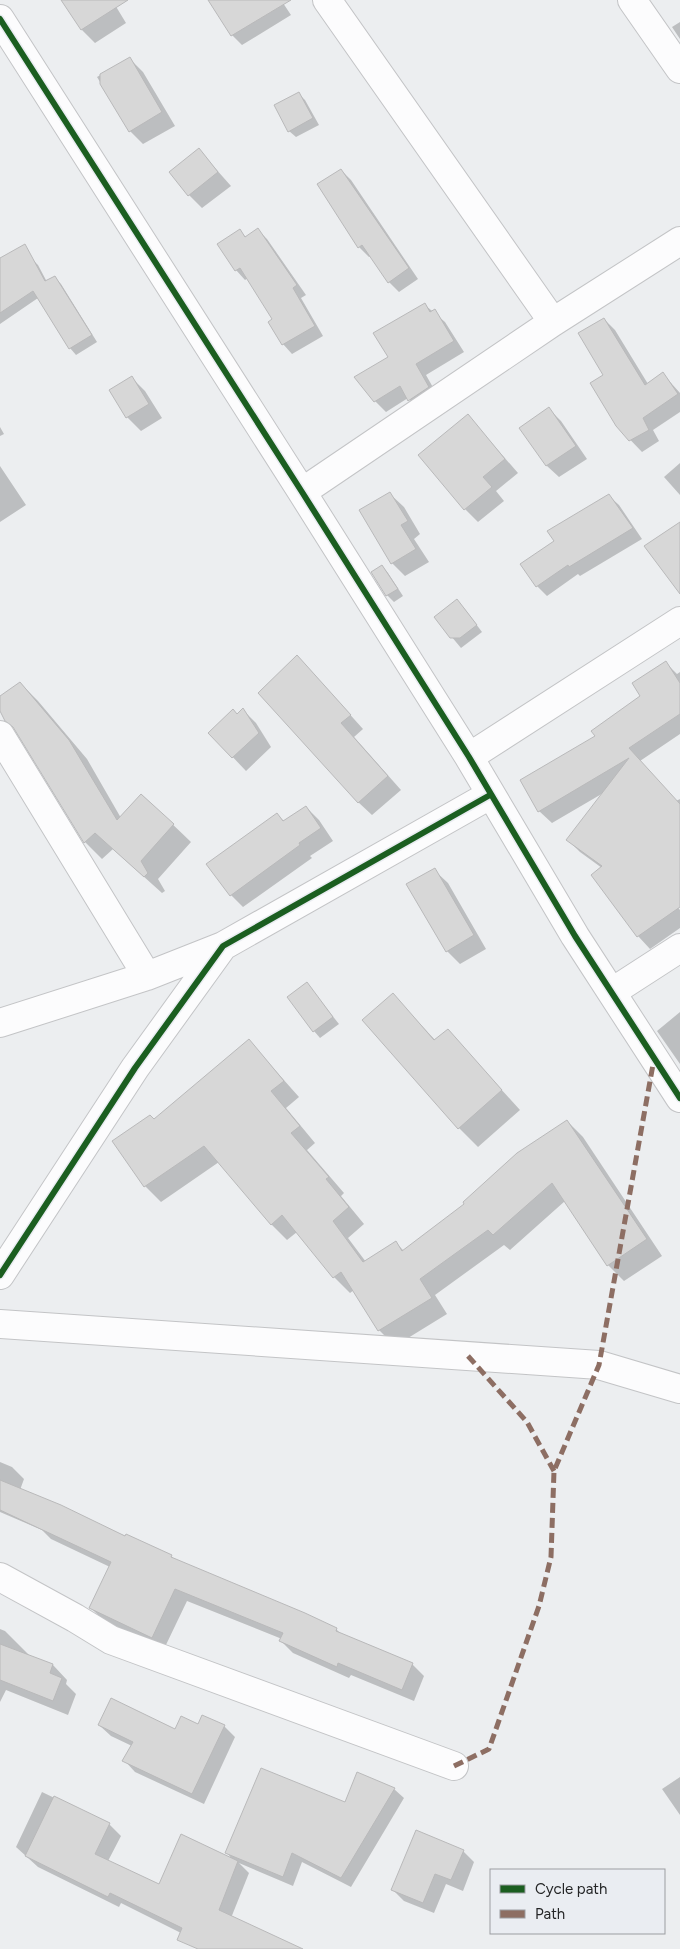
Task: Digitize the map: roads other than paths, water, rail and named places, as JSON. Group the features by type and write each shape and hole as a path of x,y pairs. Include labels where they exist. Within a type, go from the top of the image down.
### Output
{"street":[{"path":"327,0 552,322"},
{"path":"632,0 680,69"},
{"path":"0,19 302,492 469,757 575,936 680,1098"},
{"path":"302,492 552,322 680,241"},
{"path":"469,757 680,620"},
{"path":"0,735 146,976"},
{"path":"0,1023 146,976 223,946 490,795"},
{"path":"0,1275 135,1068 223,946"},
{"path":"612,992 680,948"},
{"path":"0,1324 598,1366 680,1389"},
{"path":"0,1577 111,1640 454,1766"}]}
